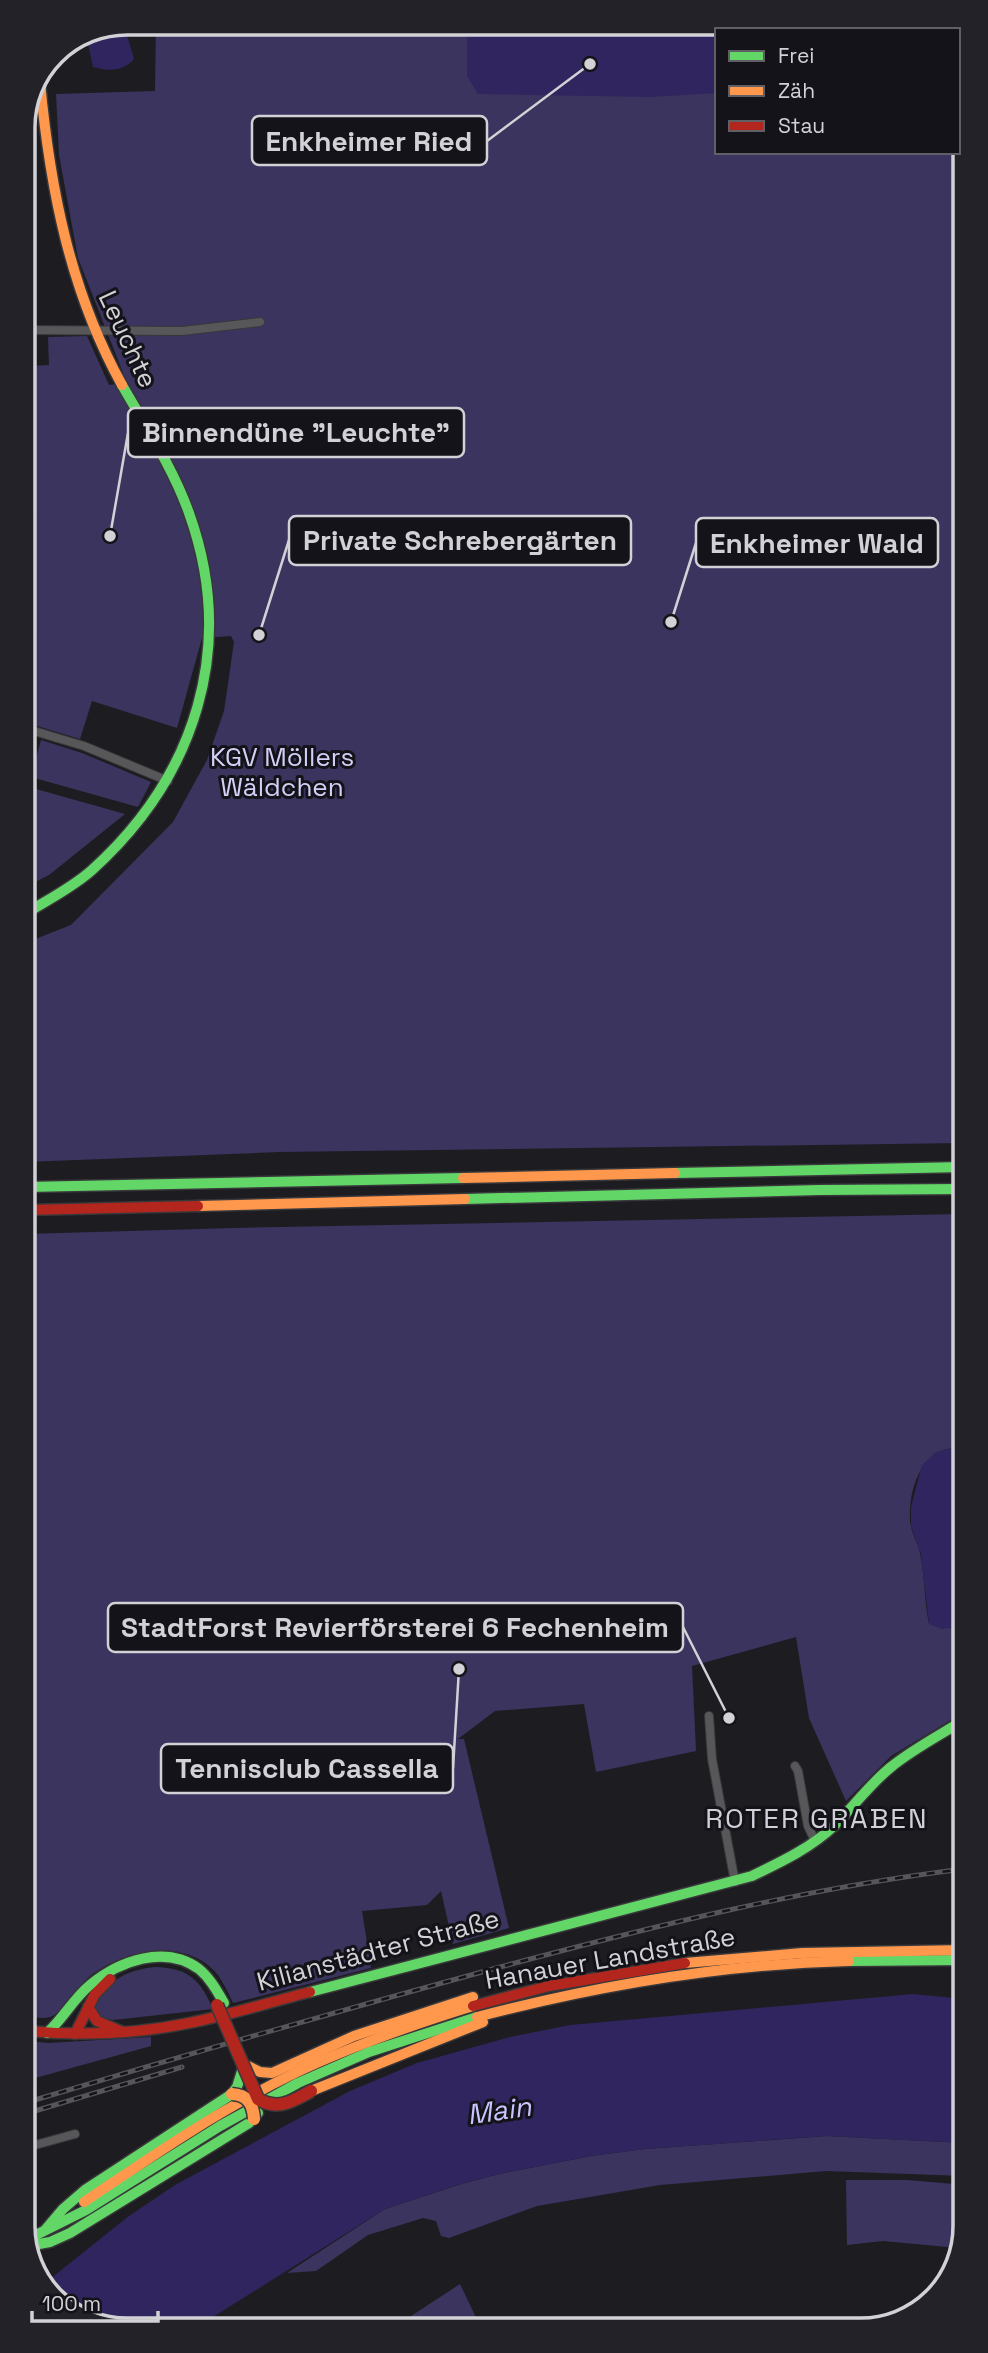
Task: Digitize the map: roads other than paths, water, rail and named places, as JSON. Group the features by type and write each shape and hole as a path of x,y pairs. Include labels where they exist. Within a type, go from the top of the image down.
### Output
{"main road":[{"name":"Leuchte","path":"35,908 70,887 104,859 130,832 168,781 190,734 204,687 210,636 207,579 197,534 181,492 94,330 78,284 59,217 48,157 41,94"},
{"path":"35,1187 953,1167"},
{"path":"35,1210 953,1189"},
{"name":"Kilianstädter Straße","path":"35,2032 75,2034 123,2032 191,2023 560,1925 735,1882 772,1867 815,1841 834,1826 892,1766 953,1727"},
{"name":"Hanauer Landstraße","path":"38,2234 198,2126 237,2103 310,2066 358,2046 481,2003 548,1987 707,1960 870,1950 953,1950"},
{"path":"37,2244 70,2233 254,2119 260,2100 214,1982 199,1968 181,1959 162,1955 135,1960 116,1967 92,1983 82,2003 75,2034"},
{"name":"Hanauer Landstraße","path":"38,2234 82,2212 224,2122 297,2083 403,2039 463,2020 535,2002 654,1979 746,1966 885,1959 953,1960"},
{"path":"246,2066 260,2072 272,2073 387,2024 478,1996 520,1987 548,1987"},
{"path":"260,2100 273,2106 283,2105 398,2054 535,2002"},
{"path":"82,2003 97,2021 123,2032"},
{"path":"47,2033 82,2003"},
{"path":"38,2234 76,2197 140,2152 232,2094 246,2066"},
{"path":"232,2094 249,2098 254,2119"}],"street":[{"path":"35,330 182,331 260,322"},
{"path":"35,731 84,746 168,781"},
{"path":"709,1716 712,1759 735,1882"},
{"path":"794,1766 798,1771 808,1826 815,1841"},
{"path":"35,2145 75,2134"}],"water":[{"path":"127,35 134,59 130,63 115,69 93,67 88,44"},
{"path":"467,35 715,35 715,93 651,97 478,94 467,76"},
{"path":"953,1448 953,1628 942,1629 929,1624 921,1554 911,1526 911,1507 922,1465 936,1452"},
{"name":"Main","path":"913,1994 953,1998 953,2142 826,2136 645,2149 591,2156 499,2174 385,2209 212,2318 109,2316 86,2309 71,2299 51,2278 129,2216 175,2185 350,2091 417,2063 510,2037 570,2025"}],"railway":[{"path":"35,2100 382,2000 615,1937 788,1898 953,1870"},
{"path":"35,2111 182,2067"}],"place":[{"name":"Enkheimer Ried","path":"590,64"},
{"name":"Binnendüne \"Leuchte\"","path":"110,536"},
{"name":"Enkheimer Wald","path":"671,622"},
{"name":"Private Schrebergärten","path":"259,635"},
{"name":"Tennisclub Cassella","path":"459,1669"},
{"name":"StadtForst Revierförsterei 6 Fechenheim","path":"729,1718"}],"district":[{"name":"ROTER GRABEN","path":"817,1818"}],"park label":[{"name":"KGV Möllers Wäldchen","path":"282,772"}]}
